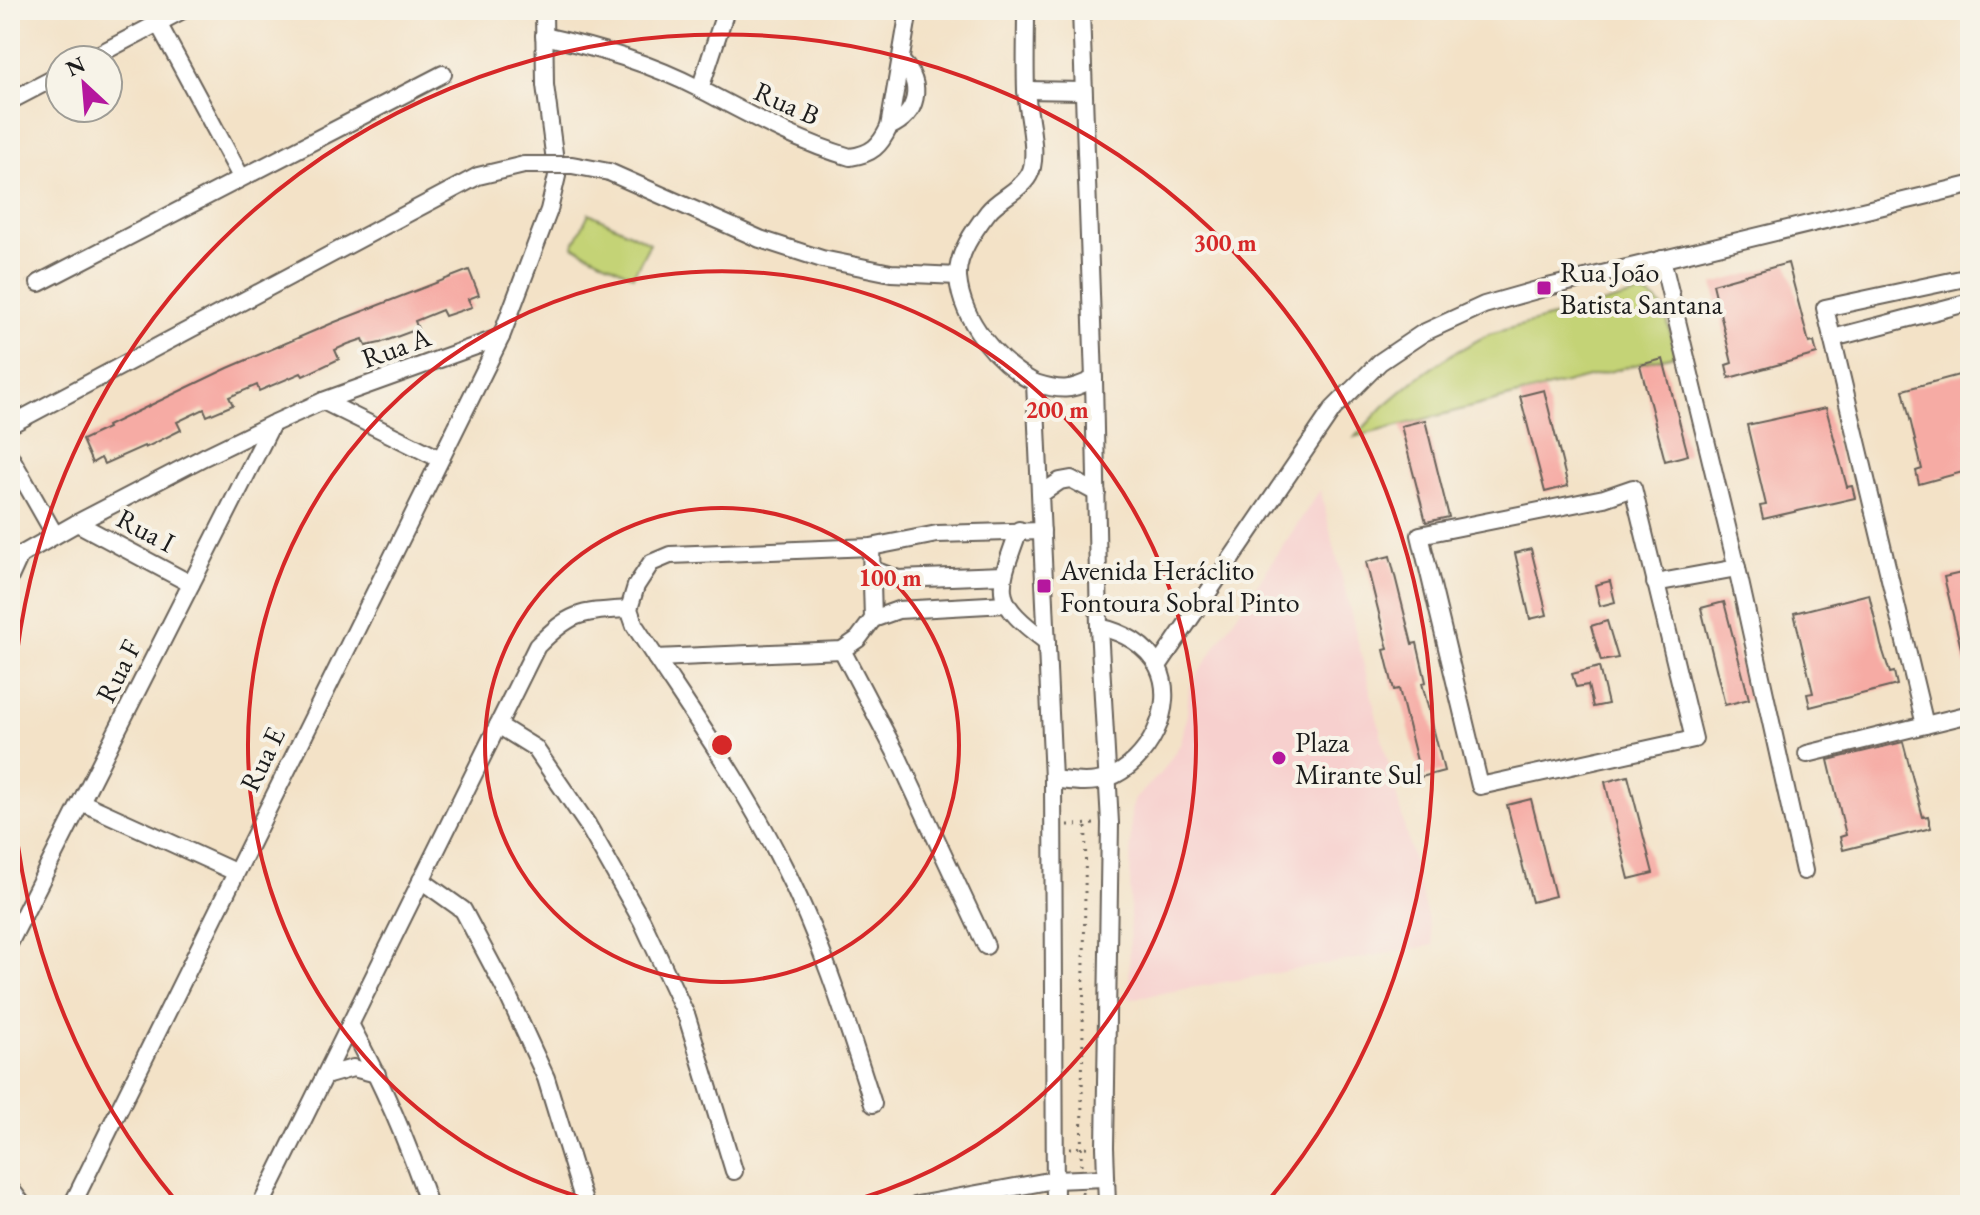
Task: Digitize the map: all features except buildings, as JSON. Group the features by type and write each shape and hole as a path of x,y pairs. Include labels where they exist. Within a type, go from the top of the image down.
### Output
{"street":[{"path":"112,44 154,16 183,10"},
{"path":"501,337 549,210 557,176 545,85 544,10"},
{"path":"700,89 726,10"},
{"name":"Rua B","path":"544,36 625,56 700,89 725,104 850,157 868,154 882,143 889,127 909,10"},
{"path":"1026,10 1026,90 1033,158 1029,175 992,207 978,225 966,245 958,276 969,316 989,347 1021,376 1054,389 1074,389 1094,379"},
{"path":"1081,10 1099,627 1110,823 1105,1147 1107,1204"},
{"path":"154,16 241,177"},
{"path":"39,283 443,74"},
{"path":"10,101 44,83"},
{"path":"1026,90 1083,91"},
{"path":"10,425 478,176 524,165 572,165 609,172 760,239 822,259 891,273 958,276"},
{"path":"1158,666 1333,409 1380,362 1423,333 1484,305 1970,185"},
{"path":"1662,259 1737,568 1804,871"},
{"path":"1925,725 1825,308 1970,277"},
{"path":"1833,338 1970,302"},
{"name":"Rua A","path":"15,558 272,424 323,401 501,337"},
{"name":"Rua E","path":"72,1205 501,337"},
{"path":"1035,383 1053,779 1055,1204"},
{"path":"323,401 440,459"},
{"name":"Rua F","path":"10,942 272,424"},
{"path":"10,456 55,535"},
{"path":"1041,494 1060,481 1071,479 1097,493"},
{"path":"1633,488 1655,583 1694,739 1480,786 1420,535 1604,498 1633,488"},
{"name":"Rua I","path":"77,523 191,584"},
{"path":"1019,530 1003,575 1002,589 1006,604 1017,619 1047,642"},
{"path":"873,1104 818,941 784,867 741,786 635,626 629,609 636,586 651,563 670,555 871,547 937,534 1042,531"},
{"path":"871,547 873,619"},
{"path":"10,577 15,558"},
{"path":"1655,583 1737,568"},
{"path":"871,569 898,579 1003,575"},
{"path":"656,658 842,650 858,639 873,619 898,610 1006,604"},
{"path":"264,1203 537,646 563,621 591,611 629,609"},
{"path":"1053,779 1078,783 1107,779 1132,765 1151,744 1160,719 1164,688 1158,666 1138,643 1118,631 1099,627"},
{"path":"842,650 936,834 986,946"},
{"path":"1807,754 1970,714"},
{"path":"498,725 535,748 587,824 642,921 687,1017 734,1171"},
{"path":"81,802 235,872"},
{"path":"421,880 463,910 506,991 546,1078 585,1205"},
{"path":"350,1024 410,1146 429,1205"},
{"path":"325,1076 353,1068 377,1074"},
{"path":"917,1205 1054,1180 1105,1178"},
{"path":"10,1188 23,1205"}],"path":[{"path":"1052,825 1110,823"},
{"path":"1082,1204 1086,825"},
{"path":"1053,1149 1105,1147"},
{"path":"1055,1204 1107,1204"}],"shaded area":[{"name":"Plaza Mirante Sul","path":"1320,490 1434,945 1129,999 1131,811 1135,799 1162,772 1181,743 1189,687"}],"green space":[{"path":"589,213 650,243 633,276 573,246"},
{"path":"1639,294 1649,296 1662,308 1674,355 1355,437 1384,406 1417,378 1489,334"}],"place":[{"name":"Rua João Batista Santana","path":"1544,288"},
{"name":"Avenida Heráclito Fontoura Sobral Pinto","path":"1044,586"},
{"name":"Plaza Mirante Sul","path":"1279,758"}]}
